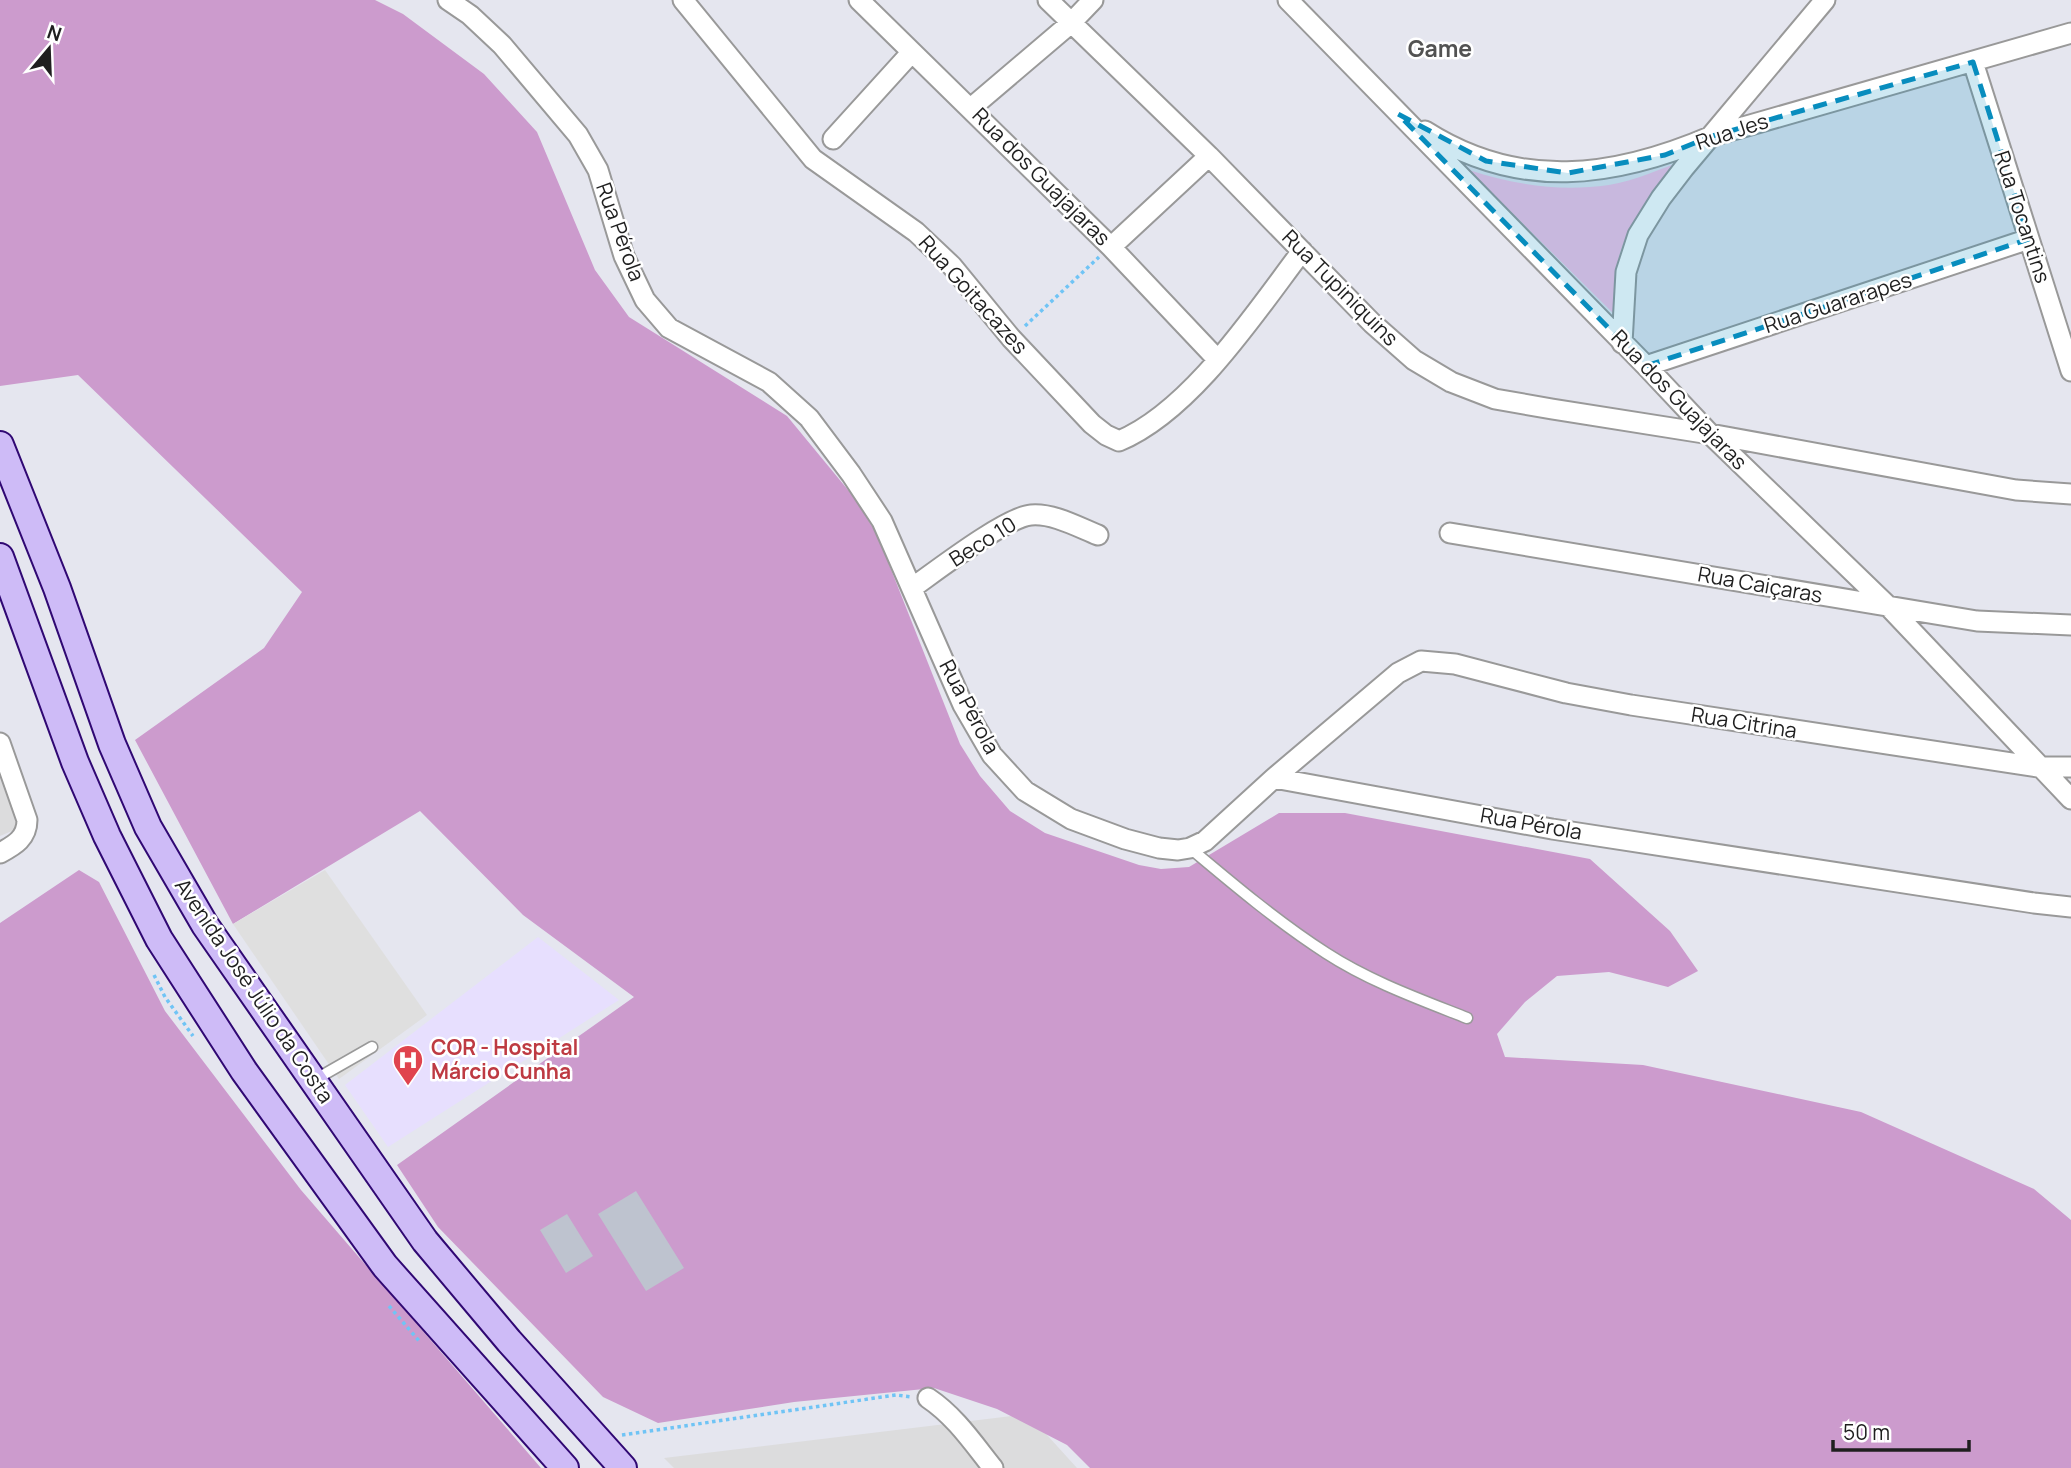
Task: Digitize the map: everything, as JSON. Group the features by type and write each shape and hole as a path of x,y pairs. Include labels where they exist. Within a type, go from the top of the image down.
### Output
{"main road":[{"name":"Avenida José Júlio da Costa","path":"0,445 57,588 112,744 148,827 205,925 425,1241 623,1468"},
{"path":"0,557 9,604 107,836 159,939 224,1041 385,1266 565,1468"},
{"path":"9,604 57,588"}],"street":[{"name":"Rua Pérola","path":"448,0 470,15 502,45 578,135 598,170 624,256 645,300 669,328 769,382 809,418 851,474 882,521 963,705 992,755 1025,791 1070,819 1159,848 1191,848"},
{"name":"Rua Goitacazes","path":"683,0 813,159 916,232 953,267 1011,338 1092,424 1106,435 1119,441 1146,427 1186,393 1217,359"},
{"name":"Rua dos Guajajaras","path":"859,0 1111,247 1217,359"},
{"name":"Rua Tupiniquins","path":"1048,0 1209,156 1372,323 1414,360 1451,382 1495,399 1710,434 2016,490 2071,494"},
{"path":"971,108 1093,0"},
{"name":"Rua dos Guajajaras","path":"1288,0 1710,434 1889,607 2071,799"},
{"path":"1622,343 1626,272 1638,235 1661,198 1825,0"},
{"name":"Rua Jes","path":"1398,114 1438,139 1486,161 1530,170 1567,173 1665,155 1712,135 2071,33"},
{"path":"833,139 911,53"},
{"name":"Rua Tocantins","path":"1973,62 2071,371"},
{"path":"1111,247 1209,156"},
{"name":"Rua Guararapes","path":"1646,366 2029,239"},
{"path":"1217,359 1302,251"},
{"name":"Beco 10","path":"912,587 1017,519 1031,515 1049,517 1098,535"},
{"name":"Rua Caiçaras","path":"1450,533 1977,621 2071,625"},
{"name":"Rua Citrina","path":"1274,778 1398,673 1421,661 1455,664 1566,693 1631,705 2038,767 2071,768"},
{"path":"0,743 27,820 27,828 22,838 0,853"},
{"name":"Rua Pérola","path":"1274,778 1566,831 2071,907"},
{"path":"1191,848 1219,830 1274,778"},
{"path":"928,1398 943,1408 993,1468"}],"lane":[{"path":"1191,848 1281,922 1327,954 1373,978 1466,1018"},
{"path":"312,1081 372,1048"}],"path":[{"path":"1011,338 1111,247"},
{"path":"596,1439 897,1395 928,1398"}],"highlighted area":[{"path":"1973,62 2029,239 1646,366 1398,114 1486,161 1568,173 1665,155 1712,136"}],"shaded area":[{"path":"0,0 375,0 403,14 484,74 537,132 595,270 629,317 787,416 853,496 877,534 960,744 980,776 1010,811 1045,833 1139,865 1161,869 1189,867 1279,813 1345,813 1590,859 1670,931 1698,971 1668,987 1609,972 1557,976 1525,1002 1497,1034 1505,1057 1643,1065 1861,1112 2034,1189 2071,1220 2071,1468 1090,1468 1067,1445 997,1409 934,1388 794,1402 658,1423 603,1397 438,1227 397,1165 634,997 523,915 420,811 233,924 135,740 264,648 302,592 78,375 0,386"},
{"path":"1686,160 1654,195 1630,229 1617,268 1614,290 1616,316 1469,170 1503,180 1573,188 1629,181"},
{"path":"0,778 19,828 0,836"},
{"path":"79,870 99,882 165,1011 301,1190 541,1468 0,1468 0,923"},
{"path":"325,870 427,1015 339,1079 233,924"},
{"path":"538,937 619,1000 388,1147 345,1085"},
{"path":"1028,1414 1077,1468 674,1468 664,1458"}],"building":[{"path":"636,1191 684,1268 646,1291 598,1214"},
{"path":"567,1214 593,1256 566,1273 540,1230"}],"place":[{"name":"COR - Hospital Márcio Cunha","path":"408,1087"}],"district":[{"name":"Game","path":"1440,49"}]}
